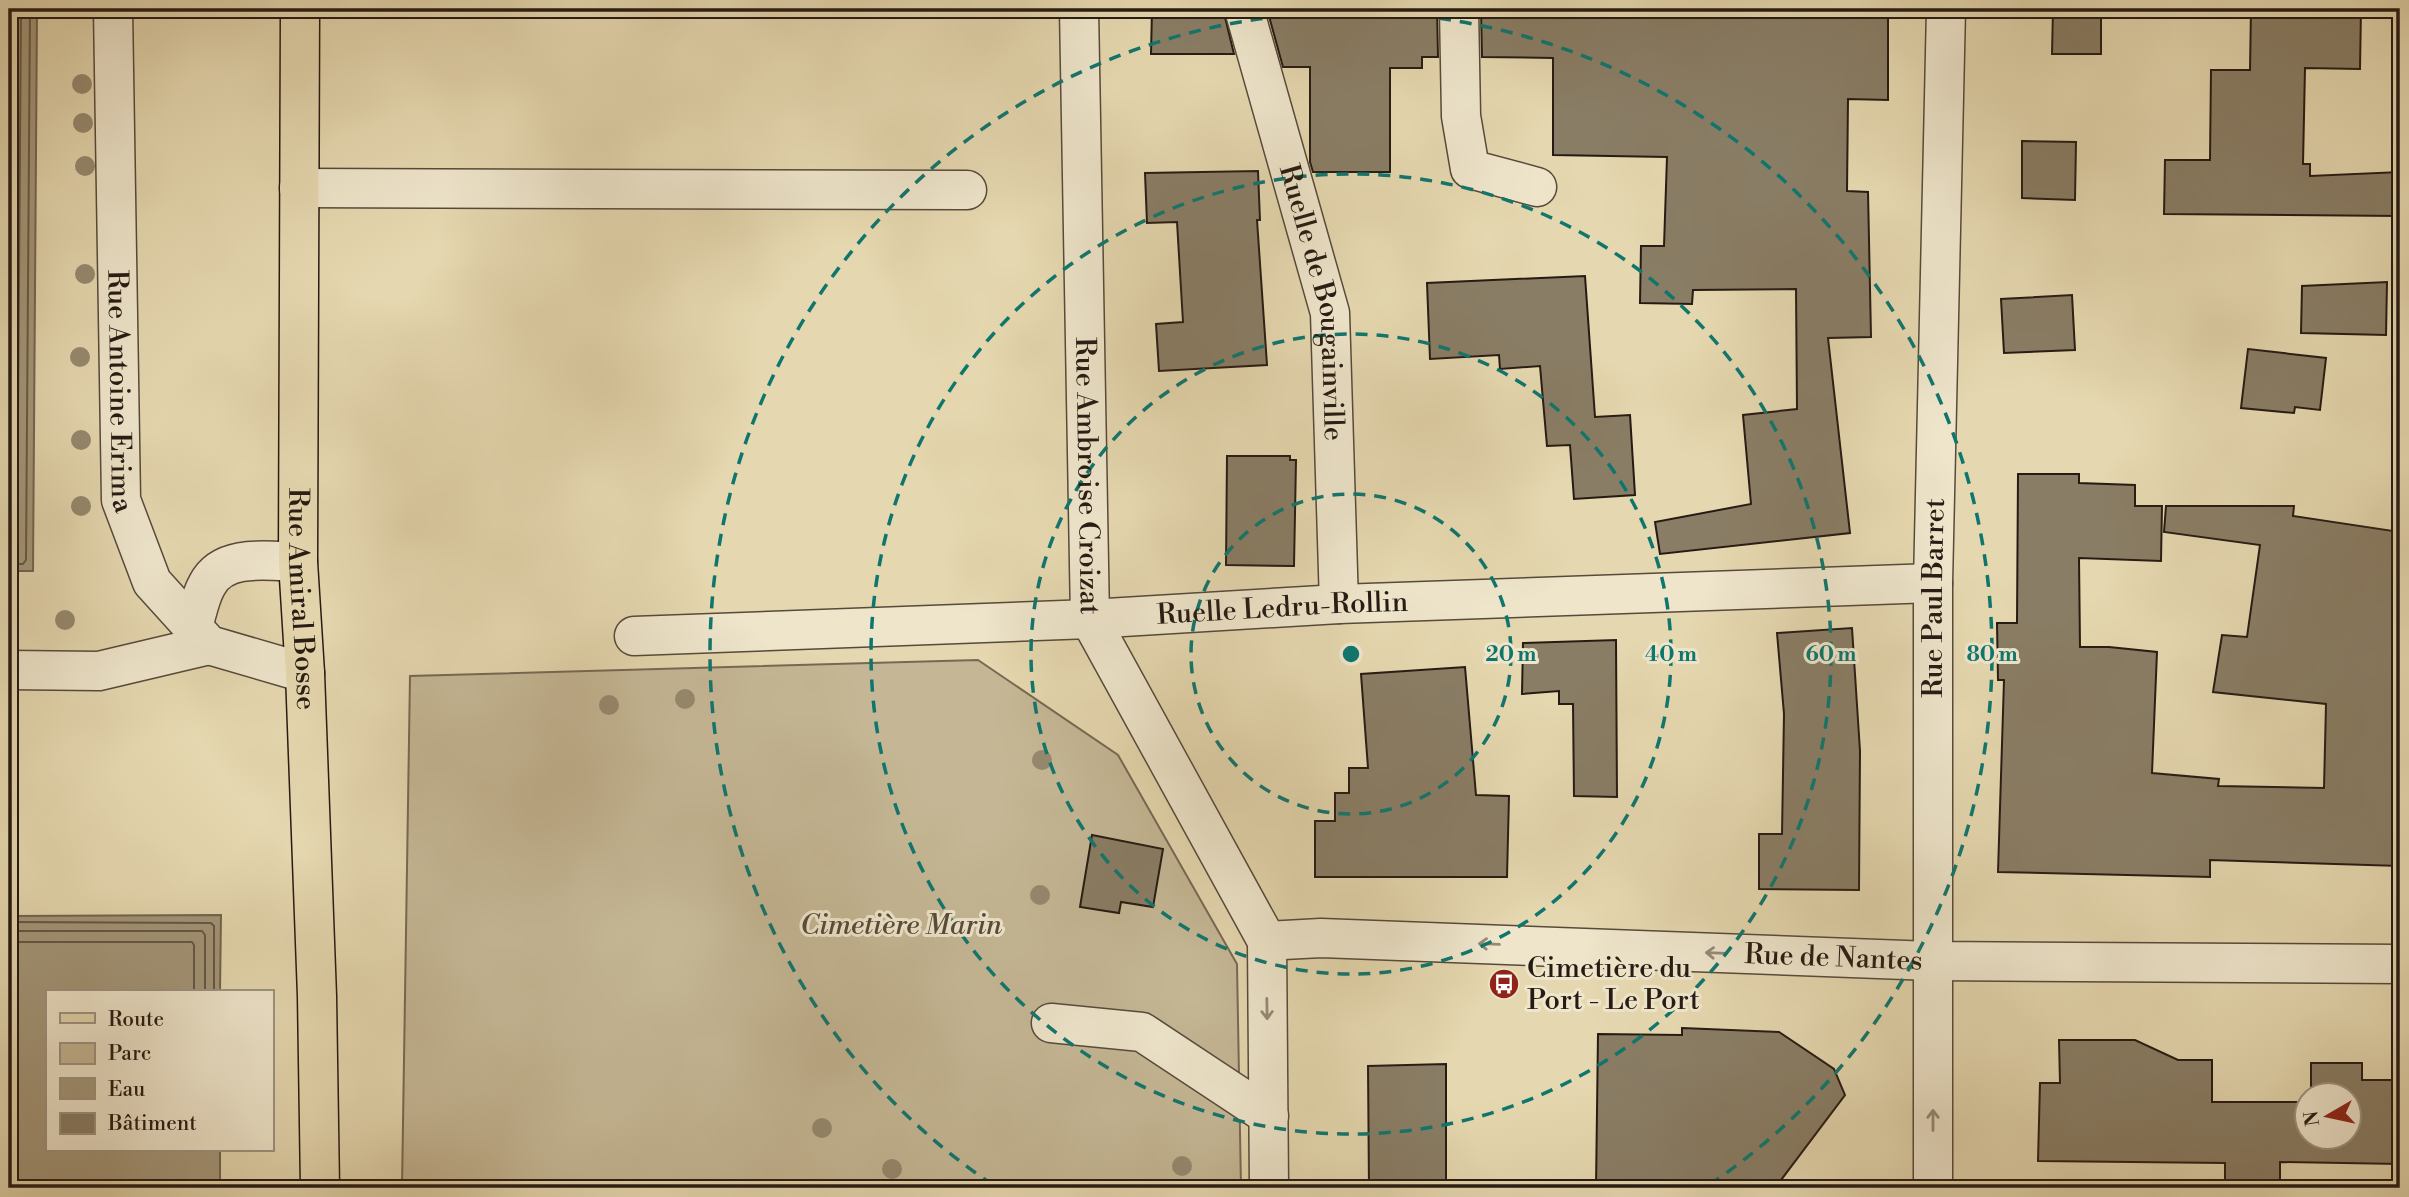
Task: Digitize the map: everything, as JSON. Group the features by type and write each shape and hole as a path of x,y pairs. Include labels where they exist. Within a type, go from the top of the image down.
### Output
{"main road":[{"name":"Rue Amiral Bosse","path":"300,9 298,562 305,673 316,983 320,1188"}],"street":[{"name":"Rue Antoine Erima","path":"113,9 121,500 152,582 201,636"},
{"name":"Rue Ambroise Croizat","path":"1079,9 1090,619 1267,941"},
{"name":"Ruelle de Bougainville","path":"1244,9 1330,313 1339,604"},
{"path":"1459,9 1461,116 1471,169 1537,187"},
{"name":"Rue Paul Barret","path":"1933,1188 1933,583 1946,9"},
{"path":"299,188 967,190"},
{"path":"201,636 207,584 219,569 236,563 298,562"},
{"name":"Ruelle Ledru-Rollin","path":"634,636 1090,619 1339,604 1933,583"},
{"path":"9,670 99,671 201,636 305,673"},
{"name":"Rue de Nantes","path":"1267,941 1321,938 1931,961 2400,964"},
{"path":"1267,941 1269,1188"},
{"path":"1051,1023 1142,1032 1269,1116"}],"green space":[{"name":"Cimetière Marin","path":"978,660 1118,755 1237,964 1241,1188 402,1188 410,676"}],"water":[{"path":"9,9 37,9 33,571 9,571"},
{"path":"221,915 220,990 46,990 46,1152 220,1152 220,1188 9,1188 9,916"}],"building":[{"path":"1152,9 1223,9 1234,54 1151,54"},
{"path":"1267,9 1437,9 1438,57 1422,57 1422,68 1390,68 1390,172 1313,172 1310,162 1310,67 1283,67"},
{"path":"1481,9 1888,9 1888,100 1848,99 1847,191 1868,192 1871,337 1828,338 1850,533 1660,554 1655,522 1751,504 1743,415 1797,409 1796,289 1693,290 1692,304 1640,303 1641,246 1664,246 1667,157 1553,155 1553,58 1482,57"},
{"path":"2053,9 2101,9 2101,54 2052,54"},
{"path":"2251,9 2361,9 2360,69 2305,68 2303,164 2310,164 2310,176 2400,172 2400,216 2164,214 2165,160 2210,160 2211,70 2250,70"},
{"path":"2022,141 2076,142 2075,200 2022,198"},
{"path":"1258,171 1260,220 1257,220 1267,365 1159,371 1156,324 1183,322 1177,222 1147,223 1145,173"},
{"path":"1585,276 1595,417 1630,415 1635,495 1574,499 1570,445 1547,446 1540,366 1500,369 1499,355 1430,359 1427,283"},
{"path":"2387,282 2386,335 2301,333 2302,286"},
{"path":"2072,295 2075,350 2004,353 2001,299"},
{"path":"2248,349 2326,358 2320,410 2295,407 2294,413 2241,408"},
{"path":"1227,456 1290,456 1290,460 1296,460 1294,566 1226,565"},
{"path":"2018,474 2079,474 2079,483 2135,485 2135,506 2162,506 2161,561 2079,558 2080,647 2157,652 2152,773 2219,779 2218,786 2324,788 2326,704 2213,692 2222,635 2247,637 2260,545 2164,532 2166,506 2294,506 2293,516 2400,532 2400,866 2210,860 2210,877 1998,872 2004,680 1998,680 1997,623 2017,623"},
{"path":"1852,628 1860,751 1859,890 1759,889 1759,834 1782,834 1784,714 1777,633"},
{"path":"1616,640 1617,797 1574,796 1573,704 1559,704 1559,691 1522,694 1523,643"},
{"path":"1465,667 1476,795 1509,796 1507,877 1315,877 1315,821 1335,821 1335,793 1349,793 1349,768 1368,768 1361,674"},
{"path":"1092,835 1163,849 1153,907 1121,902 1119,913 1080,907"},
{"path":"1682,1028 1779,1032 1834,1069 1845,1095 1775,1188 1596,1188 1598,1034 1682,1035"},
{"path":"2059,1040 2135,1040 2178,1060 2212,1060 2212,1102 2294,1102 2294,1152 2364,1152 2364,1082 2311,1082 2311,1063 2362,1063 2362,1080 2400,1080 2400,1164 2280,1162 2280,1188 2225,1188 2225,1163 2038,1161 2040,1083 2060,1083"},
{"path":"1446,1064 1446,1188 1369,1188 1368,1066"}],"place":[{"name":"Cimetière du Port - Le Port","path":"1504,984"}]}
